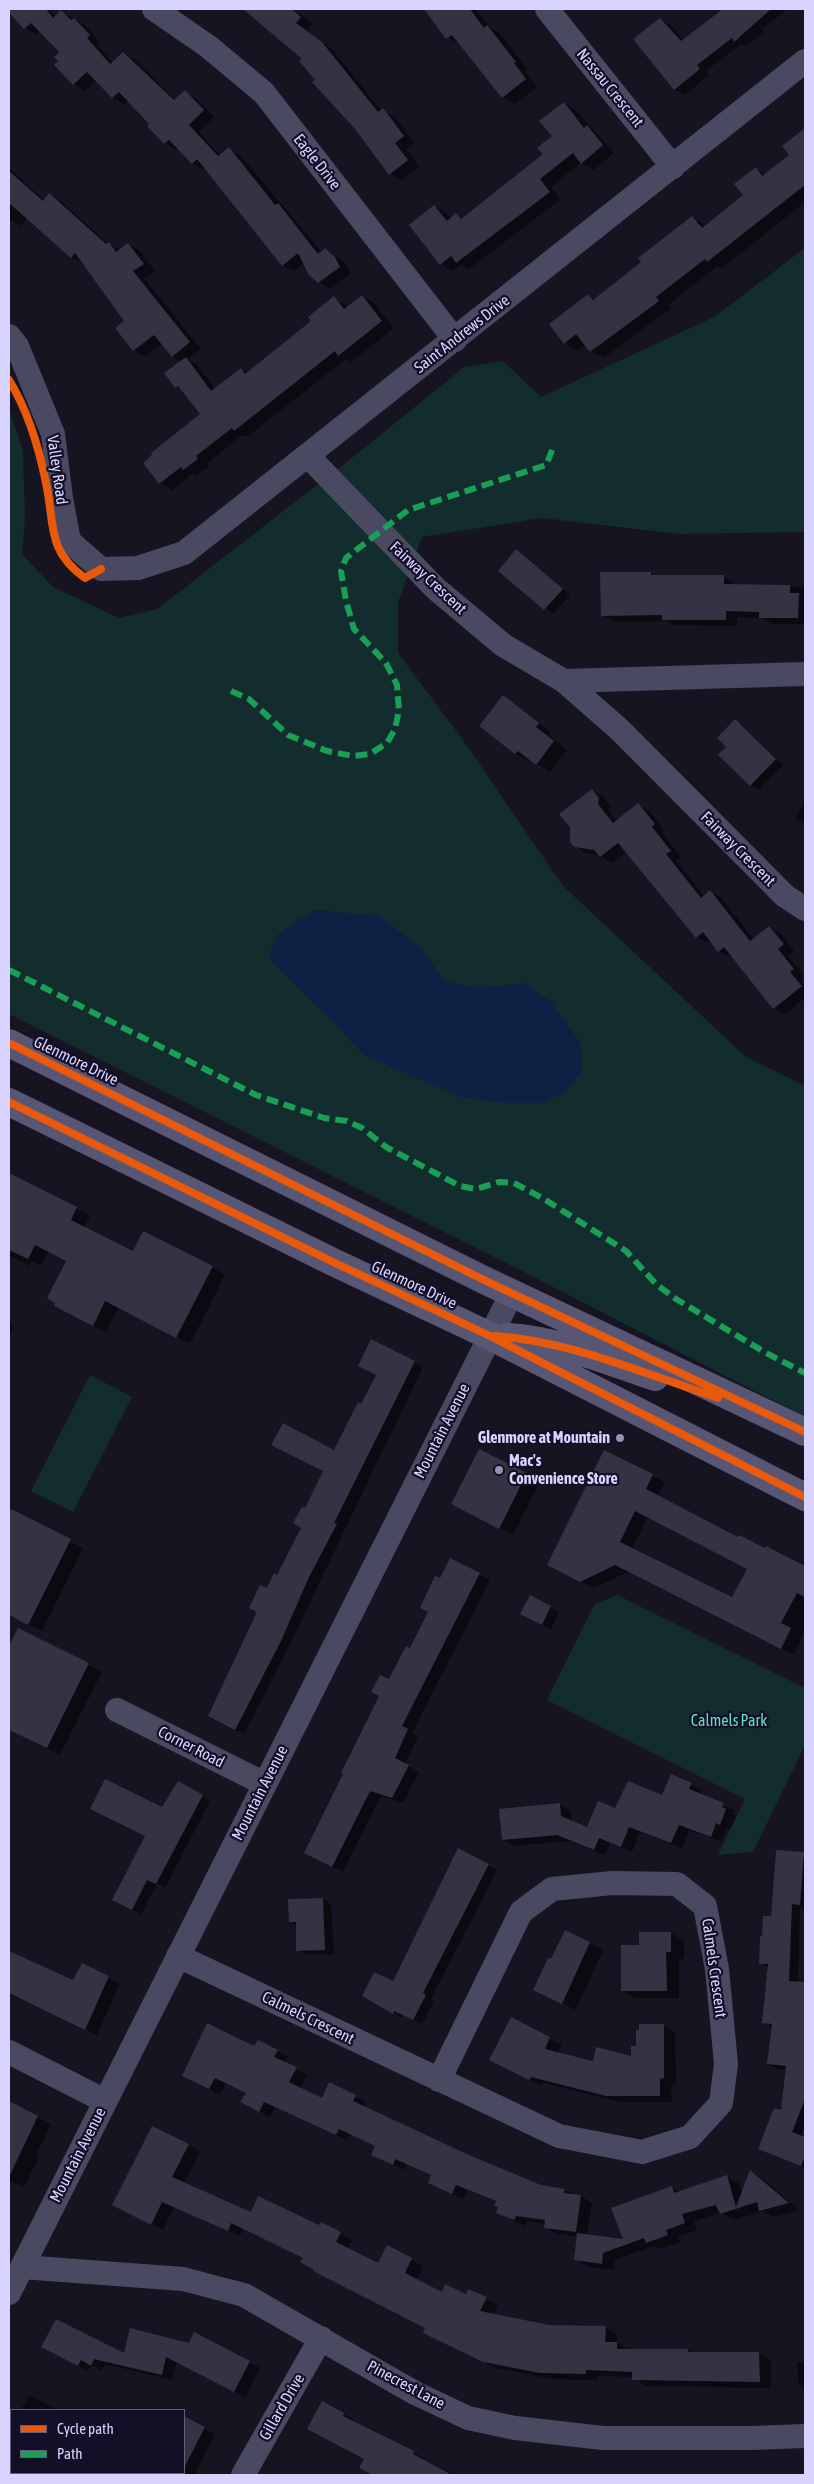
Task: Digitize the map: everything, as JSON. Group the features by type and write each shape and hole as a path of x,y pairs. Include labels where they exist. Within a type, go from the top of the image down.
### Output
{"main road":[{"name":"Glenmore Drive","path":"9,1043 512,1293 805,1432"},
{"name":"Glenmore Drive","path":"9,1102 334,1262 490,1336 805,1497"},
{"path":"490,1336 529,1338 584,1353 773,1416"}],"street":[{"name":"Eagle Drive","path":"154,9 209,47 264,93 455,340"},
{"name":"Nassau Crescent","path":"547,9 673,167"},
{"name":"Saint Andrews Drive","path":"101,569 138,568 184,553 673,167 805,60"},
{"name":"Valley Road","path":"9,336 17,346 53,434 60,498 69,541 101,569"},
{"name":"Fairway Crescent","path":"308,456 435,588 503,646 564,681 620,730 785,896 805,910"},
{"path":"564,681 805,674"},
{"name":"Mountain Avenue","path":"9,2293 512,1293"},
{"name":"Corner Road","path":"117,1710 265,1784"},
{"name":"Calmels Crescent","path":"178,1956 439,2080 559,2136 642,2152 690,2137 720,2103 726,2064 717,1969 705,1906 677,1884 612,1883 552,1889 521,1912 439,2080"},
{"path":"9,2052 105,2101"},
{"name":"Pinecrest Lane","path":"22,2267 183,2279 244,2295 415,2392 468,2418 515,2428 604,2438 805,2436"},
{"name":"Gillard Drive","path":"243,2475 321,2338"}],"green space":[{"path":"805,248 805,532 679,534 542,518 422,537 398,602 398,653 463,740 563,886 746,1057 805,1086 805,1417 520,1270 9,1014 9,408 23,450 25,518 22,554 53,587 119,618 157,609 357,454 464,367 503,361 541,397 714,317"},
{"path":"90,1375 132,1397 73,1512 31,1491"},
{"name":"Calmels Park","path":"617,1595 805,1688 805,1745 753,1852 718,1855 745,1799 547,1700 594,1605"}],"water":[{"path":"315,910 379,916 421,948 445,982 480,988 523,983 550,1001 581,1044 582,1070 567,1091 542,1103 505,1103 461,1097 362,1054 343,1032 268,958 278,934"}],"building":[{"path":"9,9 46,9 53,18 61,10 71,20 74,18 90,35 87,38 110,64 123,52 174,100 185,90 204,110 189,125 218,156 229,147 275,205 278,203 318,254 325,248 335,257 340,267 318,283 309,275 298,253 282,266 197,159 192,164 169,140 164,144 147,126 149,124 119,92 112,98 87,72 73,85 54,65 58,61 54,57 59,52 31,23 24,29 9,13"},
{"path":"243,9 292,9 301,17 296,23 322,42 378,112 383,108 404,136 395,143 408,160 389,175 355,129 312,82 315,80 299,61 302,59"},
{"path":"424,9 470,9 484,28 487,25 516,62 514,63 526,79 502,98 452,35 446,39"},
{"path":"723,9 771,9 734,42 732,38 697,65 700,69 674,90 633,39 660,18 681,41"},
{"path":"564,102 584,128 587,125 603,145 581,164 573,153 540,179 550,192 456,263 451,256 440,265 409,225 434,205 447,221 456,213 461,219 543,154 537,148 552,136 539,121"},
{"path":"805,128 805,185 707,262 705,259 656,297 659,301 590,352 576,334 564,344 549,324 588,294 593,300 641,262 638,258 692,216 702,228 743,195 734,184 756,167 762,176 789,155 782,146"},
{"path":"9,171 43,201 49,193 106,244 109,242 116,252 128,243 144,264 133,271 190,342 172,357 154,335 133,351 115,328 124,321 75,253 71,258 9,203"},
{"path":"362,295 382,321 338,356 335,351 234,431 232,428 196,456 198,459 183,470 181,467 159,484 143,463 152,455 151,453 200,414 178,386 175,388 164,373 186,357 211,391 241,368 245,374 311,321 308,317 334,296 344,309"},
{"path":"516,549 563,589 544,610 498,571"},
{"path":"600,572 651,572 651,575 724,575 724,584 790,585 790,593 799,593 798,618 759,618 759,612 726,611 726,620 662,620 662,615 601,616"},
{"path":"503,695 539,723 536,727 554,741 536,765 518,751 515,754 479,726"},
{"path":"735,719 776,759 750,786 718,755 726,747 717,738"},
{"path":"592,789 599,798 598,804 613,823 638,803 655,824 652,827 671,851 666,854 701,898 710,890 750,941 769,926 784,944 778,949 794,969 790,972 802,986 773,1009 724,947 718,952 703,932 696,938 618,843 600,857 594,850 574,847 570,842 570,827 559,814"},
{"path":"9,1173 77,1207 71,1220 133,1251 143,1231 213,1266 176,1338 105,1301 93,1326 54,1306 55,1303 47,1298 66,1261 35,1245 28,1259 9,1250"},
{"path":"371,1339 415,1361 334,1523 337,1524 309,1577 281,1641 235,1730 208,1716 256,1614 255,1611 249,1608 260,1585 267,1588 274,1573 277,1575 301,1528 293,1523 302,1507 305,1508 323,1471 271,1445 283,1423 334,1450 358,1402 361,1404 376,1375 358,1366"},
{"path":"479,1449 527,1473 499,1529 451,1504"},
{"path":"604,1450 653,1474 646,1489 738,1537 739,1535 765,1548 766,1546 805,1566 805,1597 797,1593 781,1623 791,1628 781,1649 615,1565 580,1582 547,1565","holes":["635,1511 747,1569 732,1597 620,1542"]},
{"path":"9,1508 71,1539 28,1625 9,1615"},
{"path":"450,1558 480,1573 402,1726 408,1729 395,1758 409,1765 392,1798 370,1791 332,1867 304,1853 379,1696 371,1692 380,1675 389,1679 406,1646 410,1648 428,1612 420,1608 435,1576 440,1578"},
{"path":"530,1595 551,1606 542,1625 520,1614"},
{"path":"18,1628 89,1663 47,1748 9,1730 9,1646"},
{"path":"671,1774 692,1783 689,1789 724,1803 722,1807 726,1809 720,1825 716,1823 711,1837 679,1825 671,1843 629,1827 621,1847 599,1838 594,1850 557,1835 502,1840 499,1809 560,1803 561,1816 587,1827 598,1801 615,1808 628,1781 662,1795"},
{"path":"105,1779 162,1807 178,1781 203,1795 156,1884 147,1880 132,1910 112,1900 145,1836 90,1809"},
{"path":"458,1848 489,1864 423,1993 426,1995 413,2020 394,2011 393,2014 362,1996 374,1972 393,1981"},
{"path":"776,1850 804,1852 800,1905 792,1904 789,1981 805,1982 805,2099 792,2132 805,2137 805,2156 801,2166 758,2149 774,2108 781,2110 786,2066 767,2064 772,2024 762,2023 768,1964 759,1964 763,1916 771,1916"},
{"path":"323,1898 325,1950 296,1951 296,1922 289,1922 288,1899"},
{"path":"565,1930 590,1942 562,2004 533,1990 548,1958 551,1959"},
{"path":"639,1932 671,1932 671,1952 666,1952 667,1991 621,1991 621,1945 639,1945"},
{"path":"9,1951 73,1980 82,1963 109,1976 85,2030 9,1993"},
{"path":"511,2017 550,2037 545,2049 593,2061 596,2047 631,2056 631,2046 636,2046 636,2030 639,2030 639,2024 664,2024 664,2078 660,2079 660,2096 606,2096 531,2077 529,2080 489,2060"},
{"path":"207,2023 254,2046 258,2040 278,2050 274,2057 297,2067 289,2082 322,2098 329,2082 356,2095 353,2101 469,2155 541,2185 565,2189 564,2193 581,2195 576,2232 544,2228 545,2220 516,2216 514,2220 496,2213 498,2207 494,2206 496,2201 456,2185 452,2194 428,2183 431,2175 395,2159 393,2165 371,2155 375,2146 339,2129 336,2135 264,2102 259,2112 240,2102 246,2093 215,2078 209,2089 182,2076"},
{"path":"9,2101 38,2116 9,2177"},
{"path":"152,2126 189,2144 172,2177 251,2212 258,2196 319,2225 321,2222 341,2232 336,2242 378,2263 387,2245 412,2258 405,2273 442,2292 445,2284 466,2294 468,2289 487,2297 480,2311 549,2325 606,2326 605,2342 617,2342 617,2349 759,2352 760,2382 632,2380 632,2372 586,2370 586,2374 540,2373 483,2362 423,2333 425,2328 313,2271 300,2262 303,2258 231,2223 228,2231 162,2202 151,2225 112,2205"},
{"path":"750,2170 789,2203 759,2211 757,2202 720,2214 716,2205 682,2214 685,2223 666,2230 668,2235 646,2243 644,2238 603,2253 602,2264 574,2260 577,2233 623,2239 611,2208 672,2186 674,2193 727,2175 736,2207"},
{"path":"56,2319 124,2353 130,2328 189,2343 194,2332 250,2361 234,2392 166,2357 162,2375 94,2359 91,2366 81,2360 78,2366 41,2347"},
{"path":"322,2401 344,2413 343,2416 414,2451 413,2454 452,2475 373,2475 359,2468 364,2459 307,2429"},
{"path":"185,2417 205,2427 185,2466"}],"marked path":[{"path":"231,691 249,699 288,735 327,751 353,756 370,754 387,743 395,729 399,710 397,685 386,663 354,629 346,601 341,571 346,558 408,510 546,465 553,448"},
{"path":"9,970 256,1095 324,1118 347,1121 362,1128 386,1147 460,1186 476,1189 499,1182 514,1183 544,1199 626,1251 656,1284 676,1299 766,1353 805,1373"}],"cycle path":[{"path":"9,380 22,404 40,456 49,498 54,535 58,546 72,568 85,578 101,569"},
{"path":"9,1043 484,1280 805,1432"},
{"path":"9,1102 333,1262 490,1336 805,1497"},
{"path":"495,1336 552,1344 580,1351 718,1398"}],"place":[{"name":"Glenmore at Mountain","path":"620,1438"},
{"name":"Mac's Convenience Store","path":"499,1470"}]}
